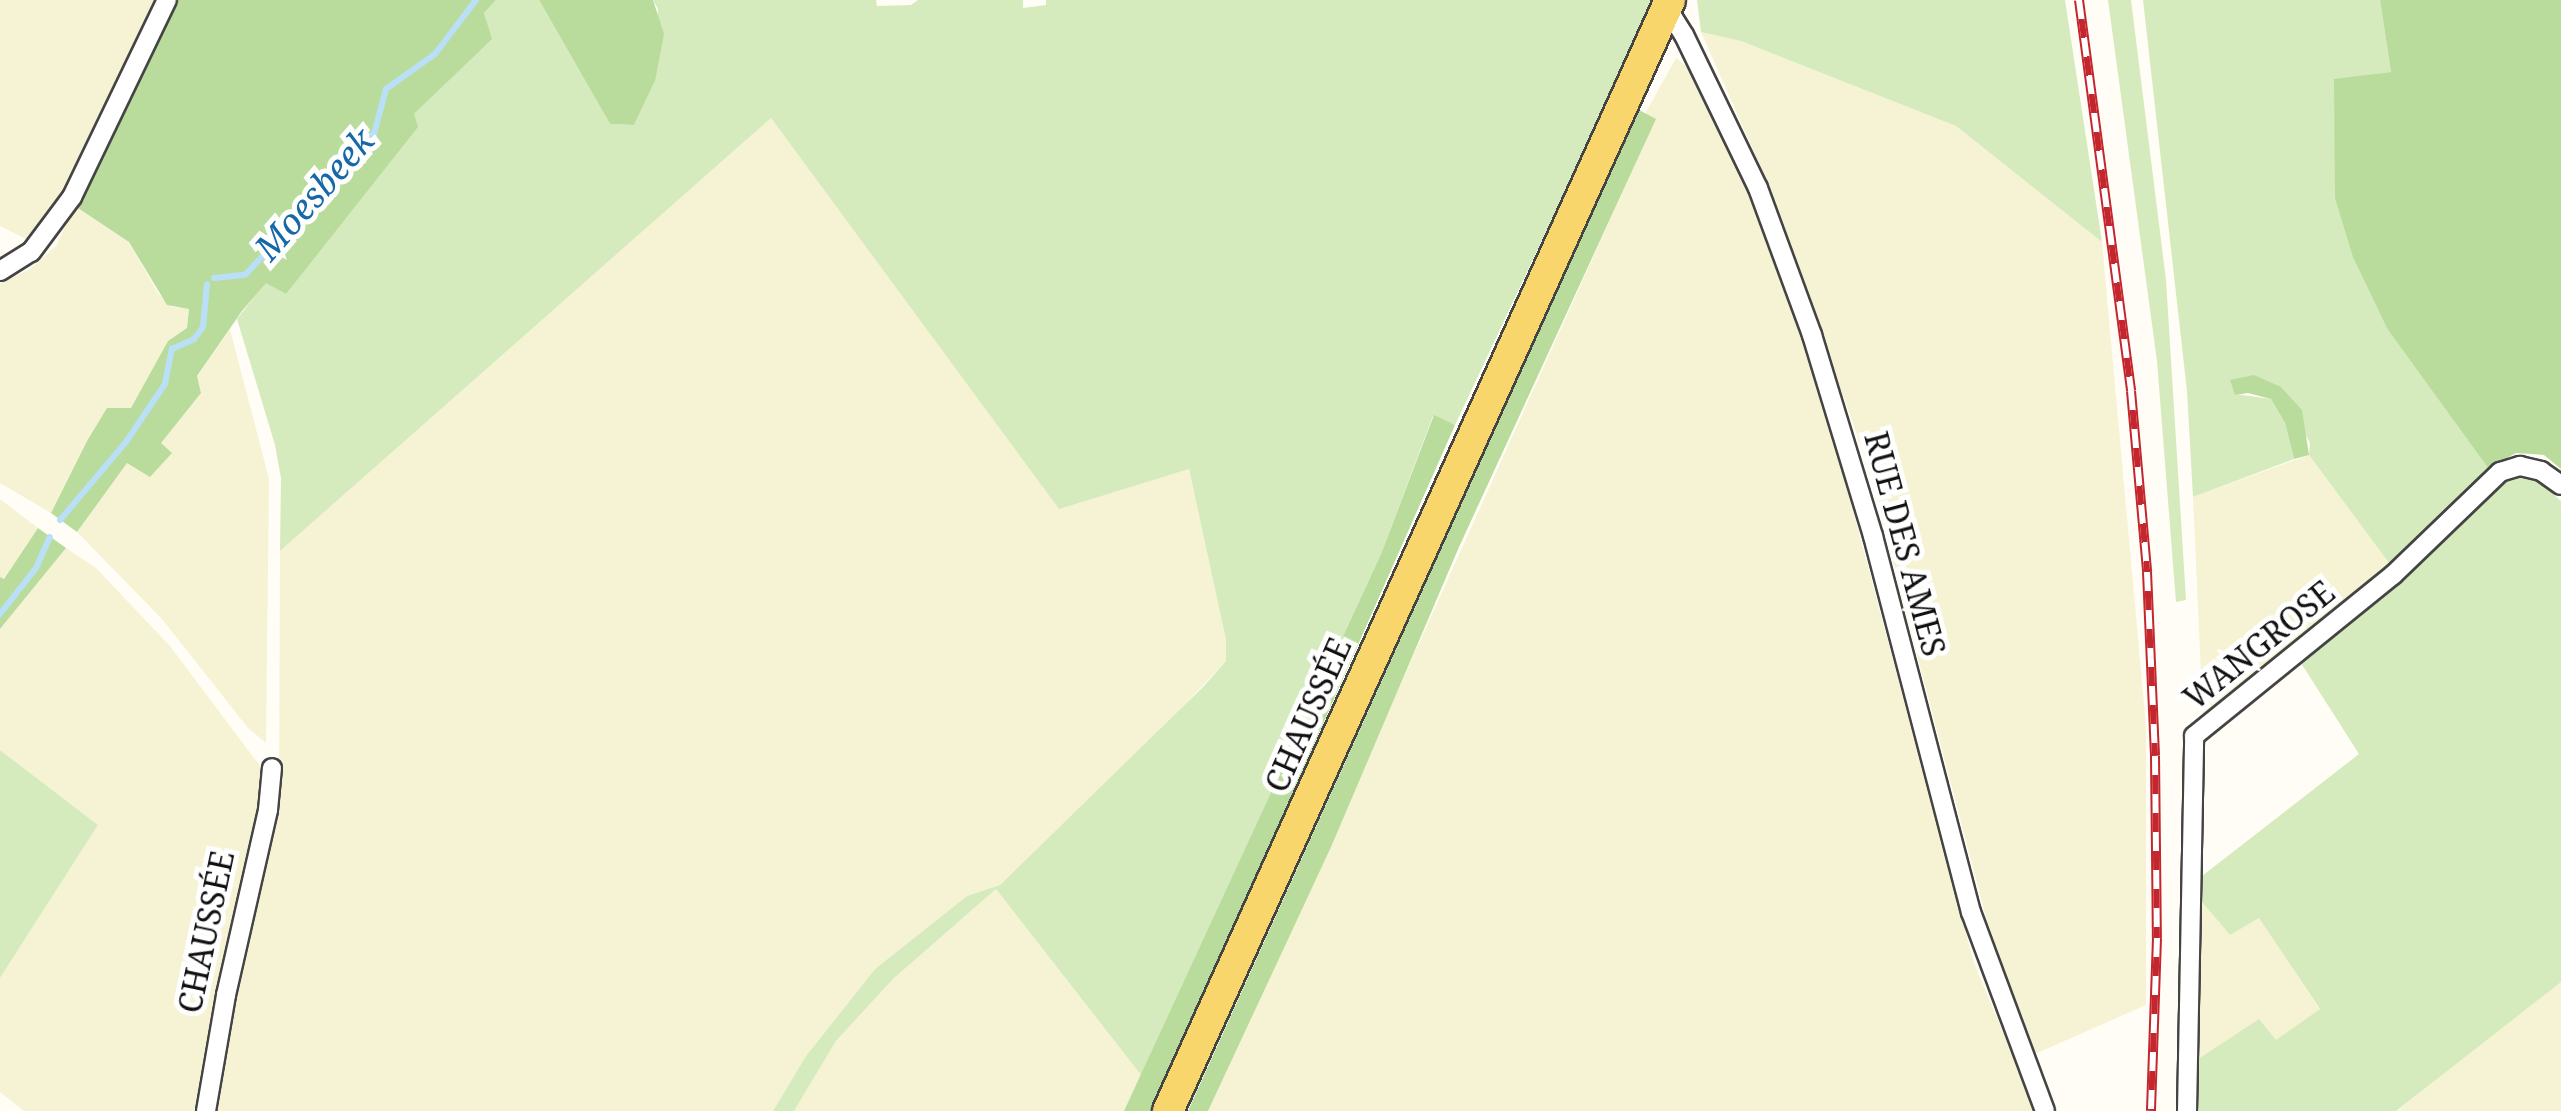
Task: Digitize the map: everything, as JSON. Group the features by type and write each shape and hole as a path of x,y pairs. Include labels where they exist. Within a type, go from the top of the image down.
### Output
{"main road":[{"name":"CHAUSSÉE","path":"1168,1111 1668,4"}],"street":[{"path":"0,272 31,252 72,197 167,0"},
{"name":"RUE DES AMES","path":"1668,4 1758,188 1812,336 1868,520 1971,912 2045,1111"},
{"name":"WANGROSE","path":"2186,1111 2194,736 2393,574 2500,472 2520,466 2541,471 2561,485"},
{"name":"CHAUSSÉE","path":"206,1111 268,810 272,768"}],"shaded area":[{"path":"0,0 158,0 68,194 28,240 0,226"},
{"path":"1701,32 1741,41 1956,126 2102,242 2146,726 2146,1005 2035,1054 1987,921 1865,457 1766,179"},
{"path":"1676,58 1687,67 1738,166 1791,305 1828,417 1974,963 2036,1111 1208,1111 1655,120 1645,114"},
{"path":"771,118 1059,508 1189,469 1226,640 1226,661 1133,759 1000,885 967,896 875,969 806,1056 773,1111 214,1111 242,950 279,803 280,551"},
{"path":"75,206 129,242 158,293 172,307 189,308 187,328 168,341 131,409 87,441 51,513 0,483 0,283 30,269 56,246"},
{"path":"230,329 269,479 266,743 248,728 162,619 77,532 127,462 171,453 160,443 201,393 197,377"},
{"path":"2309,455 2392,567 2203,718 2193,497"},
{"path":"0,499 38,528 3,580 0,577"},
{"path":"66,548 96,568 170,646 263,770 262,808 200,1111 24,1111 0,1092 0,978 98,825 0,750 0,629"},
{"path":"996,889 1141,1075 1124,1111 794,1111 836,1041 893,979"},
{"path":"2202,902 2230,935 2259,917 2320,1010 2276,1041 2258,1020 2198,1059"},
{"path":"2561,982 2561,1111 2397,1111 2526,1006"}],"green space":[{"path":"173,0 496,0 484,13 492,39 414,114 418,127 286,294 266,283 242,311 197,376 201,393 161,443 172,453 150,477 127,463 77,532 51,513 87,441 107,408 131,408 168,341 187,328 189,309 167,305 129,242 75,206"},
{"path":"496,0 539,0 610,124 634,125 655,81 658,9 653,0 876,0 877,6 911,5 918,0 1023,0 1023,8 1046,5 1046,0 1655,0 1455,425 1433,416 1381,554 1141,1075 996,889 893,979 836,1041 794,1111 773,1111 806,1056 875,969 967,896 1000,885 1203,687 1226,661 1226,640 1189,469 1059,509 771,118 280,551 281,478 275,445 237,319 266,282 286,294 413,115 491,39 484,13"},
{"path":"539,0 653,0 664,34 655,81 634,125 610,124"},
{"path":"1697,0 2065,0 2102,242 1956,126 1741,41 1701,32"},
{"path":"2108,0 2131,0 2166,280 2186,600 2176,602 2157,361"},
{"path":"2143,0 2380,0 2391,72 2334,80 2388,330 2488,468 2392,567 2309,455 2310,443 2281,388 2235,394 2271,399 2285,423 2294,459 2193,497 2187,391"},
{"path":"2380,0 2561,0 2561,469 2544,455 2516,453 2488,468 2388,330 2353,257 2335,198 2334,79 2391,72"},
{"path":"1639,110 1656,119 1459,547 1331,847 1208,1111 1188,1111"},
{"path":"2254,375 2281,387 2302,410 2309,455 2294,459 2285,423 2271,399 2248,393 2235,395 2230,380"},
{"path":"1434,415 1455,425 1229,937 1151,1111 1124,1111 1381,554"},
{"path":"2515,475 2539,482 2561,501 2561,982 2396,1111 2196,1111 2198,1059 2259,1019 2276,1040 2320,1009 2259,918 2230,935 2202,902 2202,876 2359,754 2301,663 2403,579 2505,478"},
{"path":"38,528 66,548 0,629 0,577 4,579"},
{"path":"0,750 98,825 0,978"}],"waterway":[{"name":"Moesbeek","path":"214,278 245,275 263,256 278,227 316,203 342,156 374,134 386,89 435,54 476,0"},
{"path":"60,520 126,442 165,384 172,349 194,339 203,327 207,284"},
{"name":"Moesbeek","path":"0,614 36,568 50,537"}],"railway":[{"path":"2079,0 2131,391 2147,572 2157,938 2151,1111"}]}
